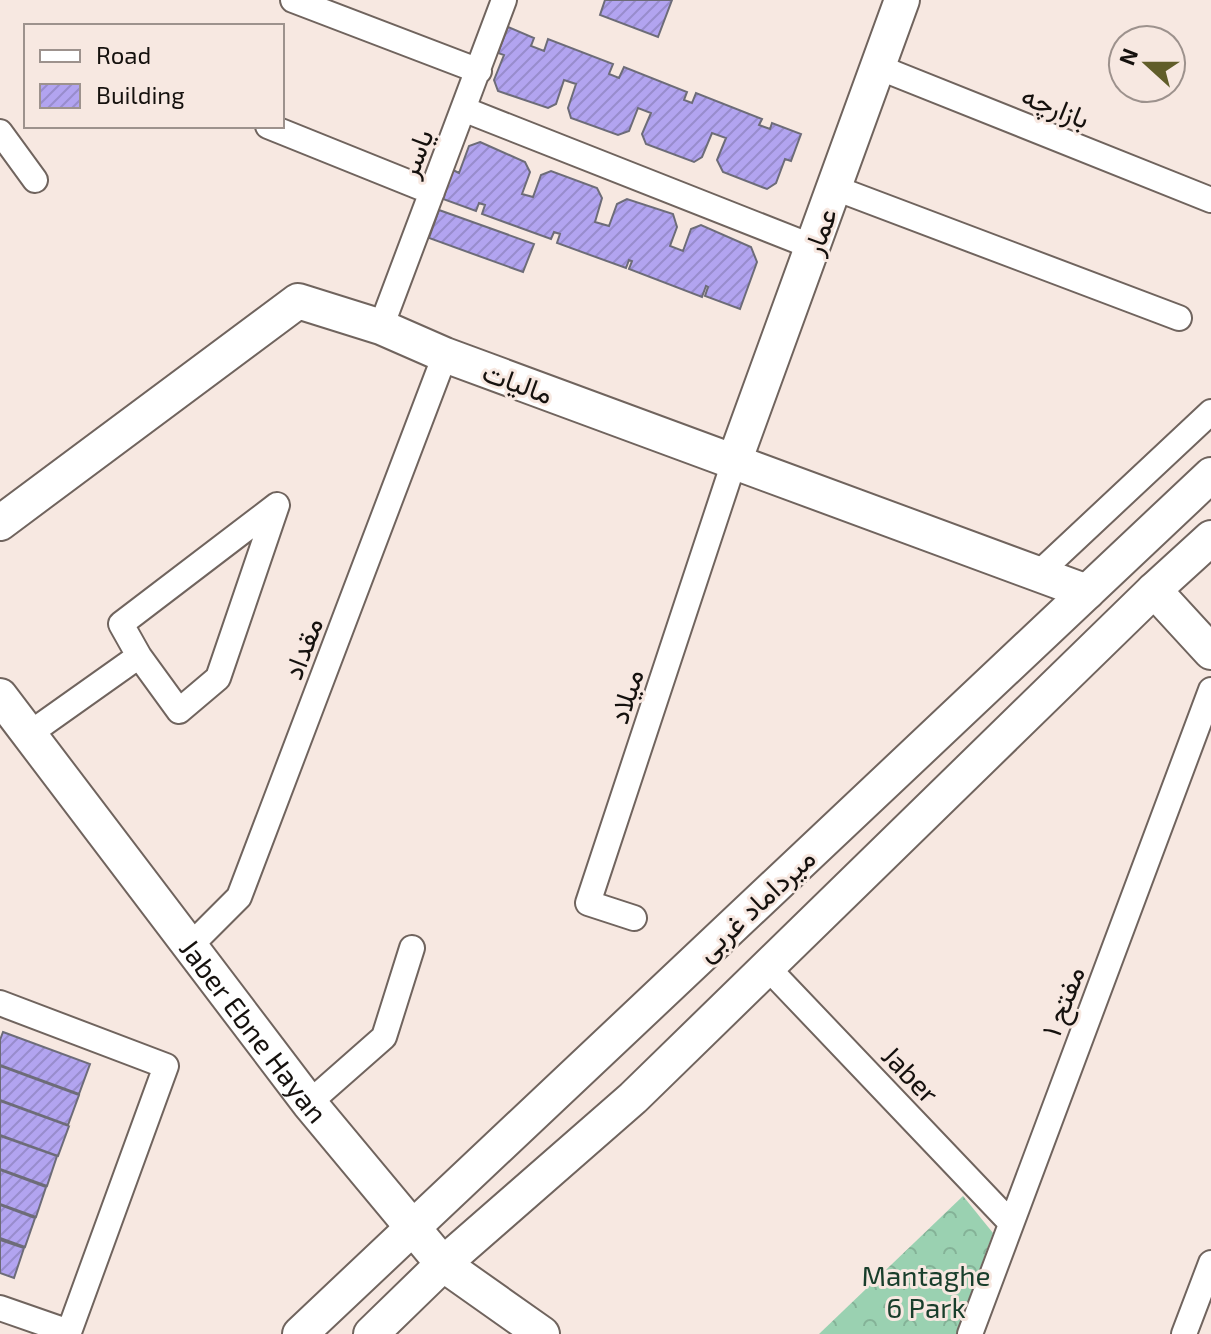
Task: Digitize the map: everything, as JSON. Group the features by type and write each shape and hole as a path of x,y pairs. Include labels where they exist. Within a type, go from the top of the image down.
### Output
{"street":[{"path":"293,0 479,71"},
{"name":"یاسر","path":"381,327 504,0"},
{"name":"عمار","path":"734,462 902,0"},
{"name":"بازارچه","path":"878,67 1211,200"},
{"path":"463,109 813,247"},
{"path":"273,128 432,192"},
{"path":"0,132 35,180"},
{"path":"835,188 1179,318"},
{"name":"مالیات","path":"0,523 298,301 381,327 445,355 1087,592"},
{"name":"مقداد","path":"190,946 239,897 445,355"},
{"path":"1038,574 1211,412"},
{"name":"میلاد","path":"634,918 588,903 734,462"},
{"name":"میرداماد غربی","path":"300,1334 1211,475"},
{"path":"277,505 218,678 179,711 139,656 121,624 277,505"},
{"name":"میرداماد غربی","path":"371,1334 443,1264 633,1098 1211,538"},
{"path":"1154,590 1211,652"},
{"path":"29,734 139,656"},
{"name":"مفتح ۱","path":"970,1334 1211,690"},
{"name":"Jaber Ebne Hayan","path":"0,696 309,1103 443,1264 542,1334"},
{"path":"309,1103 384,1037 412,948"},
{"name":"Jaber","path":"767,967 1011,1223"},
{"path":"0,1003 166,1066 69,1332 0,1308"},
{"path":"1184,1334 1211,1263"}],"green space":[{"name":"Mantaghe 6 Park","path":"963,1196 993,1233 956,1334 819,1334"}],"building":[{"path":"605,0 672,0 658,37 600,15"},
{"path":"508,27 534,38 531,46 544,51 548,39 613,64 609,74 619,78 624,67 687,92 684,100 692,103 696,93 762,119 759,125 770,129 772,123 801,134 791,161 785,159 776,183 767,189 723,172 717,160 726,138 712,133 702,157 694,162 646,144 642,134 651,113 638,108 629,131 618,135 571,118 568,108 576,84 564,80 556,104 548,108 498,91 494,80 504,55 498,53"},
{"path":"480,142 525,162 530,172 522,194 533,197 541,175 551,171 597,188 602,198 595,222 609,226 617,204 627,199 673,214 677,227 670,246 683,251 691,229 701,225 751,247 757,262 740,309 705,296 706,286 702,297 629,269 632,261 629,260 626,268 557,243 560,234 554,232 551,239 482,214 485,205 479,203 476,211 443,199 453,170 459,173 469,146"},
{"path":"439,210 534,244 523,272 429,238"},
{"path":"3,1032 90,1064 79,1094 0,1065"},
{"path":"0,1066 79,1095 68,1125 0,1100"},
{"path":"0,1101 69,1126 58,1156 0,1135"},
{"path":"0,1136 57,1156 47,1186 0,1169"},
{"path":"0,1170 46,1187 36,1217 0,1204"},
{"path":"0,1205 35,1218 25,1247 0,1238"},
{"path":"0,1240 24,1248 14,1278 0,1273"}]}
